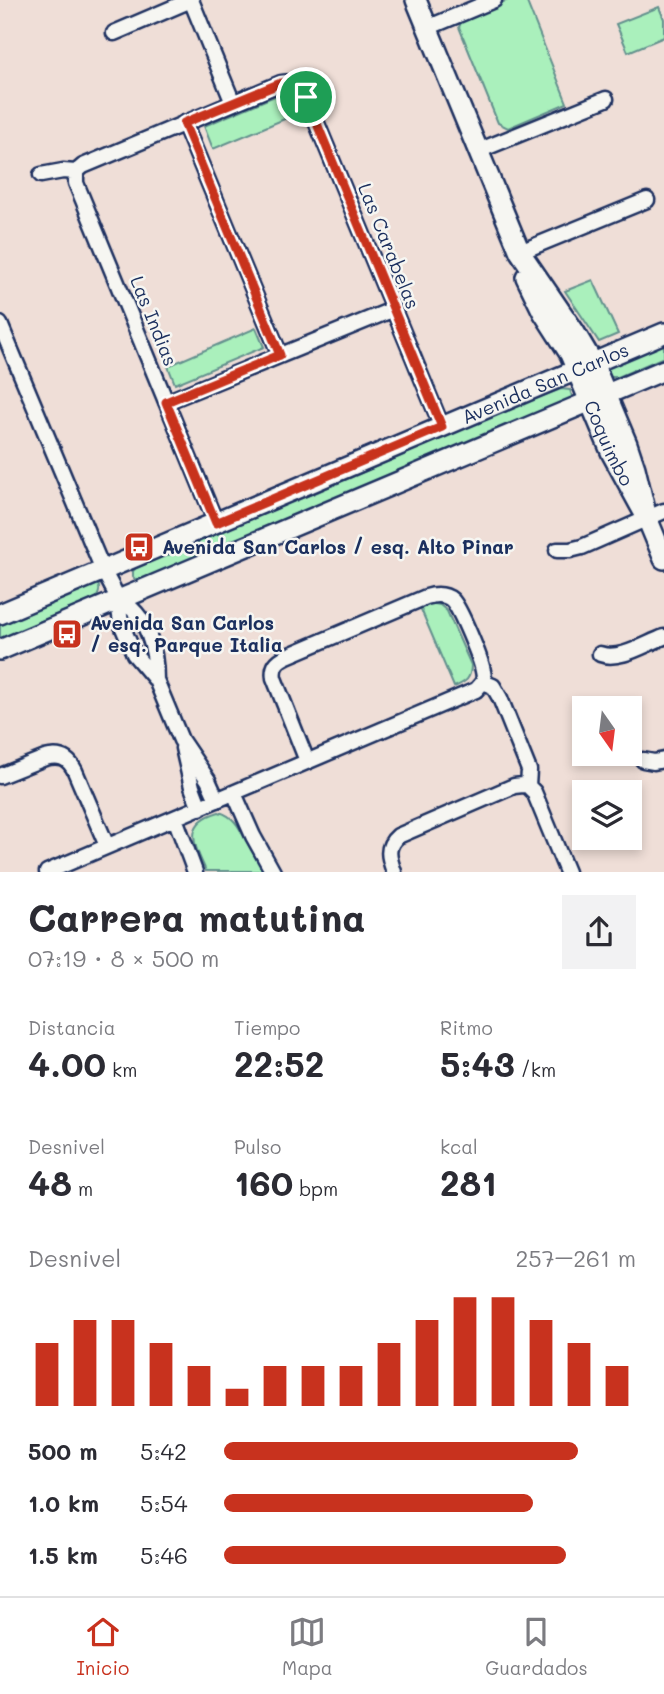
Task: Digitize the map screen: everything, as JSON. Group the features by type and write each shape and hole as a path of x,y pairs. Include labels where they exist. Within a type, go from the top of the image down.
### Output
{"main road":[{"name":"Coquimbo","path":"416,0 520,252 533,292 570,354 585,366 598,398 612,454 656,515 664,559"},
{"name":"Avenida San Carlos","path":"0,614 664,333"},
{"name":"Avenida San Carlos","path":"0,650 664,370"}],"street":[{"path":"41,175 63,171 76,173 83,166 233,103 191,0 114,33"},
{"path":"427,28 494,0"},
{"name":"Las Carabelas","path":"233,103 281,83 300,87 442,427"},
{"path":"478,151 606,99"},
{"path":"184,123 280,355"},
{"name":"Las Indias","path":"76,173 76,183 216,523"},
{"path":"520,252 647,200"},
{"path":"166,402 394,309"},
{"path":"0,324 103,570 119,600 119,617 130,644 141,664 156,680"},
{"path":"557,550 576,549 656,515"},
{"path":"47,872 476,690 483,682 482,667 457,607 449,598 443,595 426,597 278,661 273,674 275,682 307,761"},
{"path":"119,600 135,610 146,629 155,658 156,680 181,740 200,808"},
{"path":"600,654 617,656 664,637"},
{"path":"483,682 493,687 500,698 529,770 528,786"},
{"path":"181,740 208,780 217,800"},
{"path":"0,776 45,758 63,757 75,771 107,846"},
{"path":"643,760 664,760"},
{"path":"394,872 388,853 394,839 514,786 523,785 534,792 567,872"},
{"path":"234,793 272,872"},
{"path":"175,818 195,872"}],"green space":[{"path":"508,0 526,0 567,103 508,128 498,123 459,27 463,18"},
{"path":"659,7 664,19 664,37 628,52 616,24"},
{"path":"289,90 299,113 213,149 204,126"},
{"path":"593,280 618,334 599,342 565,291"},
{"path":"256,328 264,347 175,384 168,366"},
{"path":"664,339 664,357 618,377 611,377 607,371 608,364"},
{"path":"561,389 570,390 573,399 138,582 133,577 136,568 233,525"},
{"path":"91,582 98,583 96,598 0,639 0,621"},
{"path":"430,603 440,605 447,611 471,665 467,679 454,687 420,607"},
{"path":"219,812 230,817 238,826 265,871 206,871 195,844 195,829 199,822"}],"place":[{"name":"Avenida San Carlos / esq. Alto Pinar","path":"139,547"},
{"name":"Avenida San Carlos / esq. Parque Italia","path":"67,634"}],"route":[{"path":"281,83 295,84 304,91 306,97 442,427 216,523 166,402 280,355 184,123 281,83"}]}
